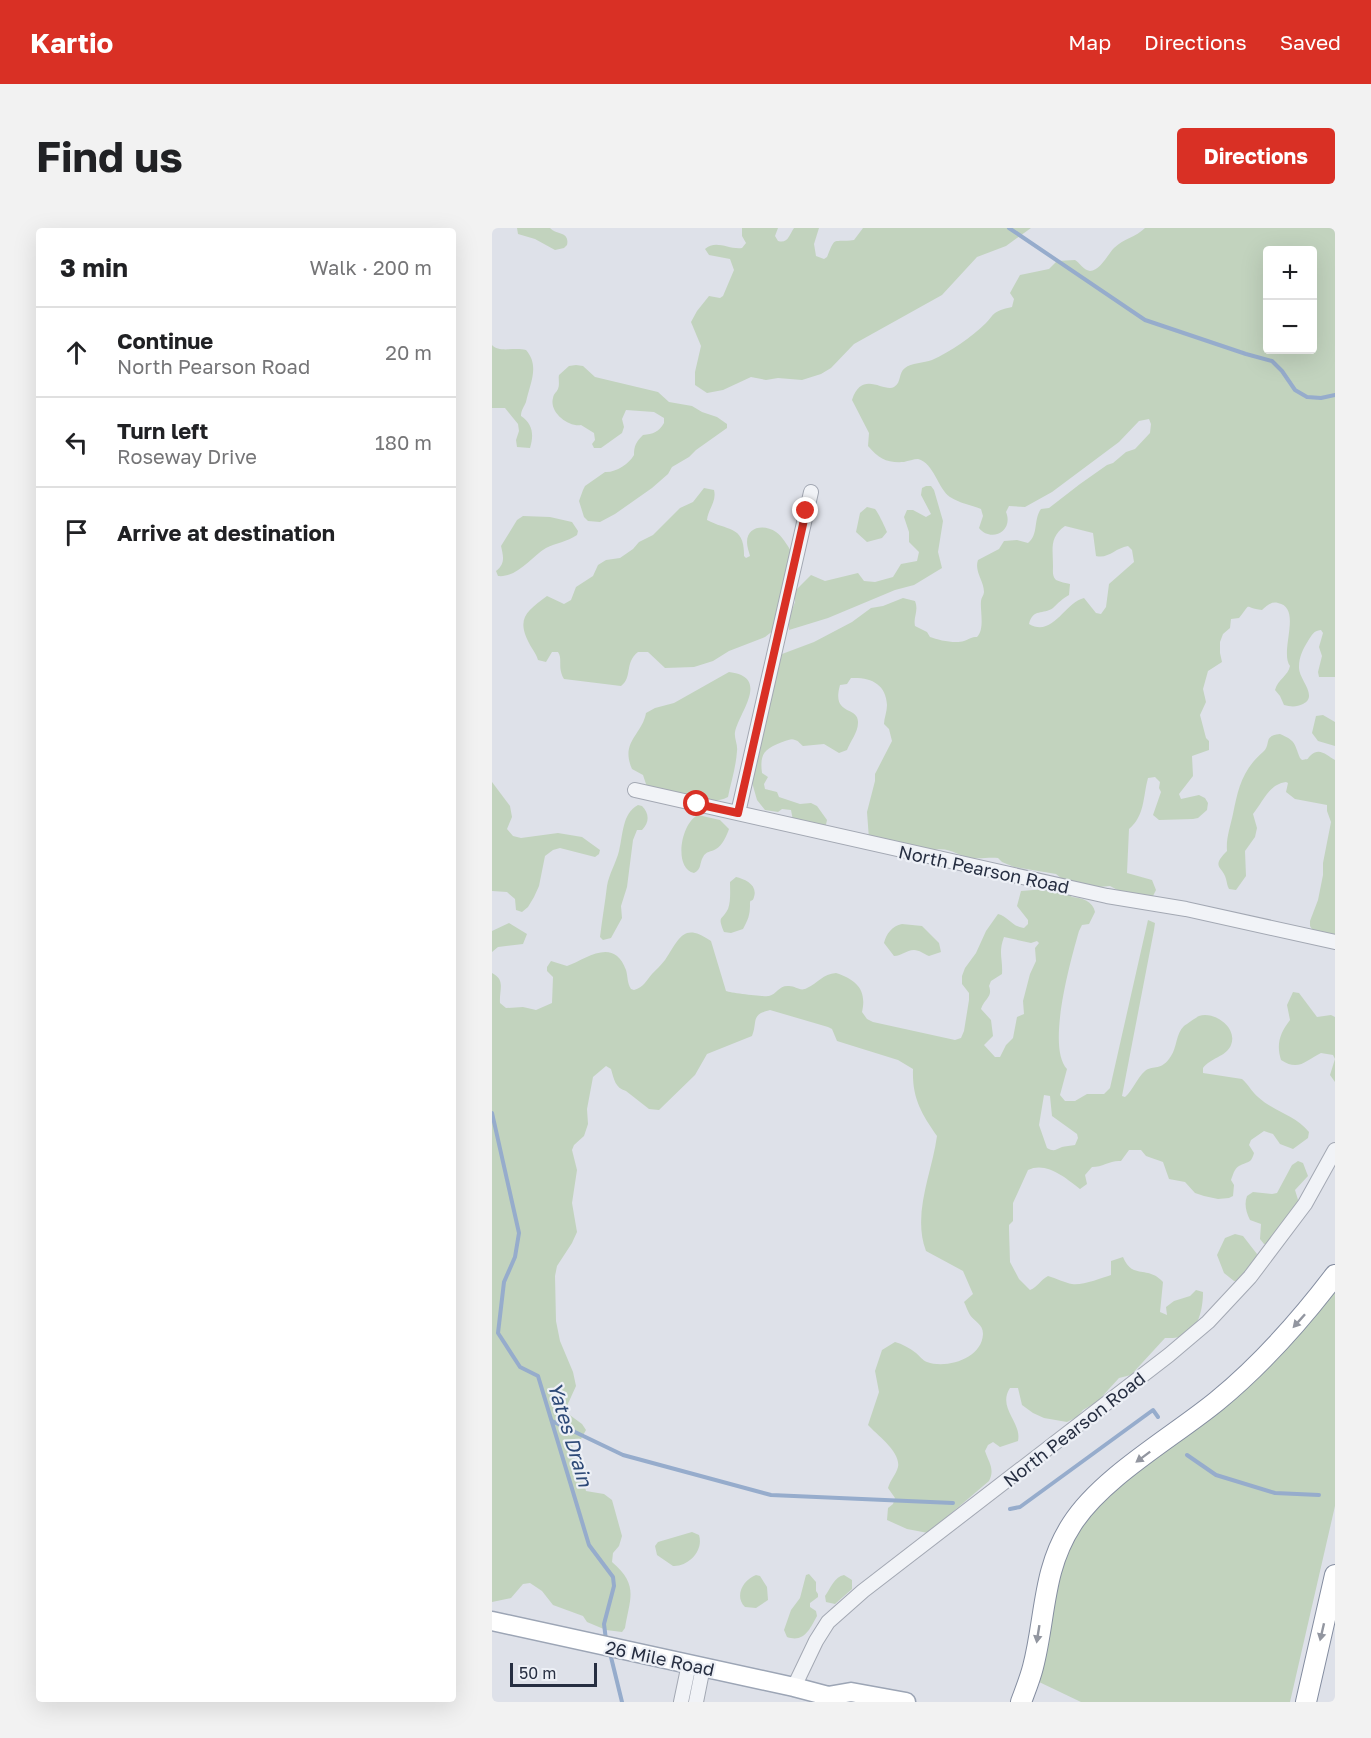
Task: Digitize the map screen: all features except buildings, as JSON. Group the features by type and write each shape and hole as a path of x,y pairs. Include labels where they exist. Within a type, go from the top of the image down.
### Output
{"highway":[{"path":"1022,1702 1033,1666 1048,1576 1072,1524 1083,1509 1110,1482 1217,1401 1261,1361 1305,1314 1335,1275"},
{"path":"1306,1702 1335,1575"}],"main road":[{"name":"26 Mile Road","path":"492,1621 794,1687 833,1699 851,1692 906,1702"}],"street":[{"path":"738,813 811,492"},
{"name":"North Pearson Road","path":"635,790 1113,897 1186,909 1335,942"},
{"name":"North Pearson Road","path":"794,1687 816,1641 828,1622 863,1591 1169,1355 1208,1322 1250,1277 1305,1204 1335,1150"},
{"path":"681,1702 696,1666"},
{"path":"696,1666 696,1702"}],"green space":[{"path":"517,228 550,228 565,235 567,245 555,250 535,239 518,234"},
{"path":"742,228 778,228 775,236 781,242 788,238 794,228 819,228 814,244 816,256 824,259 836,241 854,240 863,228 1031,228 1006,246 977,257 942,295 854,344 831,368 821,374 802,380 778,378 766,380 751,377 723,390 707,393 695,385 695,372 701,346 691,322 709,296 720,298 723,296 734,270 730,259 709,255 705,249 714,245 742,248 746,243 742,236"},
{"path":"1145,228 1335,228 1335,677 1319,677 1322,656 1319,647 1323,633 1321,630 1316,631 1304,647 1299,663 1309,697 1303,704 1284,705 1275,690 1290,666 1287,659 1289,613 1285,607 1273,603 1262,610 1247,607 1239,618 1231,619 1230,628 1223,634 1220,642 1222,662 1208,671 1203,689 1206,702 1200,715 1206,738 1209,741 1209,750 1192,756 1193,776 1179,794 1181,799 1199,795 1205,798 1208,803 1207,810 1198,818 1159,820 1153,815 1161,792 1160,782 1155,777 1148,778 1141,812 1129,829 1127,873 1152,880 1156,890 1152,898 1123,893 1110,886 1067,883 1056,874 1014,867 998,858 973,858 942,849 929,851 916,845 906,850 869,839 867,812 875,774 892,741 889,729 884,724 887,705 884,692 876,683 865,679 851,678 847,684 840,685 839,702 854,714 858,723 847,750 839,753 824,744 803,746 791,739 769,748 763,755 762,773 768,777 764,784 765,789 777,792 779,797 800,804 811,803 817,806 827,820 825,829 794,826 791,810 782,809 778,812 765,810 757,800 751,779 760,751 782,654 814,642 852,622 871,608 903,598 915,601 915,626 927,632 930,637 956,642 977,637 981,629 981,601 984,592 977,568 978,560 999,549 1004,541 1017,540 1028,543 1034,535 1041,509 1049,508 1107,465 1126,452 1135,449 1150,433 1149,419 1139,421 1119,442 1052,492 1025,507 1009,506 1006,512 1007,525 995,535 979,528 983,516 981,509 950,497 923,461 918,459 904,462 888,461 868,446 869,433 852,400 856,391 867,384 894,387 905,368 932,360 960,344 995,313 1012,307 1014,299 1010,293 1020,275 1049,269 1057,261 1075,260 1085,269 1094,270 1118,245","holes":["1065,526 1093,533 1096,556 1105,556 1128,546 1132,550 1134,562 1109,584 1106,607 1101,614 1096,613 1084,598 1077,601 1052,623 1037,627 1029,624 1033,616 1053,608 1069,595 1070,584 1056,580 1054,577 1053,549 1056,535"]},
{"path":"492,345 499,349 526,350 530,356 533,368 521,416 532,430 530,448 517,447 518,424 505,408 492,408"},
{"path":"569,366 583,366 595,377 658,392 669,402 692,406 717,417 727,424 727,428 672,467 668,474 652,488 615,514 600,522 588,521 584,517 579,501 585,486 605,472 617,469 629,462 639,440 643,435 658,430 664,423 664,418 654,412 626,410 622,419 624,427 622,433 601,448 594,448 592,444 595,440 594,433 581,425 565,421 554,408 553,396 559,387 559,375"},
{"path":"931,486 934,490 943,521 938,552 942,568 914,585 895,590 828,618 789,630 788,620 795,602 794,592 811,575 825,581 858,573 864,581 875,582 893,577 901,564 917,561 919,552 909,542 909,532 904,517 907,510 913,510 926,517 931,514 921,495 922,488"},
{"path":"704,488 714,490 715,494 707,520 738,534 744,546 746,558 750,556 747,544 750,533 762,527 776,532 791,551 774,630 765,637 729,651 713,661 694,667 665,668 648,652 638,652 631,661 627,678 621,686 564,679 558,652 552,652 546,662 538,660 525,634 524,621 529,611 547,596 564,604 571,600 576,587 593,576 598,565 606,560 620,558 639,542 653,535 680,508 693,502"},
{"path":"867,507 875,509 887,532 882,538 867,542 856,532 860,513"},
{"path":"523,516 550,517 572,522 578,531 577,535 546,548 511,574 498,576 496,571 503,559 501,546 517,520"},
{"path":"729,672 741,675 748,681 750,688 746,706 735,732 737,749 735,769 728,797 704,800 647,787 643,775 632,769 629,760 630,745 646,713 674,703"},
{"path":"1323,715 1335,722 1335,746 1318,741 1312,733 1316,716"},
{"path":"1280,734 1294,743 1302,760 1308,759 1317,752 1335,760 1335,945 1319,940 1310,926 1318,900 1331,822 1327,805 1295,799 1286,792 1288,783 1280,783 1267,794 1253,814 1257,828 1255,837 1245,851 1246,876 1236,890 1229,889 1218,864 1227,851 1228,833 1242,780 1250,766 1266,749 1269,738"},
{"path":"492,782 510,806 512,817 507,829 513,836 521,838 558,833 582,837 600,850 595,857 560,848 545,856 539,886 528,907 522,912 516,910 515,899 507,892 492,891"},
{"path":"638,805 642,806 648,818 645,827 637,830 633,840 627,887 621,906 622,918 611,938 603,940 600,937 608,882 619,851 626,819"},
{"path":"698,815 720,820 729,829 720,845 704,855 699,868 694,873 683,863 682,845 687,827"},
{"path":"736,877 747,881 755,893 753,900 750,901 750,912 743,929 731,933 724,932 721,919 729,906 730,882"},
{"path":"1058,888 1066,891 1072,897 1086,901 1092,905 1095,912 1089,924 1082,925 1079,931 1062,1002 1059,1042 1061,1058 1067,1069 1060,1095 1065,1101 1075,1101 1087,1094 1104,1094 1110,1088 1148,920 1155,923 1154,930 1122,1096 1125,1097 1128,1094 1145,1071 1161,1066 1167,1061 1173,1052 1179,1032 1184,1026 1199,1016 1212,1016 1224,1022 1232,1039 1229,1049 1206,1065 1203,1073 1242,1079 1264,1102 1297,1121 1309,1132 1308,1138 1293,1149 1280,1144 1273,1134 1264,1131 1251,1140 1249,1145 1254,1153 1253,1157 1235,1170 1231,1180 1234,1185 1233,1196 1229,1198 1218,1199 1204,1196 1195,1193 1185,1182 1169,1179 1163,1162 1146,1156 1141,1150 1129,1150 1121,1161 1092,1167 1085,1175 1087,1184 1080,1189 1049,1169 1028,1170 1013,1203 1013,1221 1009,1225 1009,1230 1010,1262 1019,1279 1030,1290 1048,1276 1076,1284 1111,1275 1111,1261 1123,1257 1131,1268 1152,1274 1163,1282 1160,1312 1167,1315 1166,1307 1174,1301 1190,1296 1196,1290 1203,1292 1201,1312 1196,1325 1186,1334 1165,1338 1131,1375 1119,1378 1097,1402 1067,1422 1044,1418 1033,1413 1022,1405 1018,1388 1010,1388 1006,1402 1017,1428 1018,1441 1000,1447 993,1442 988,1445 985,1451 991,1469 989,1481 928,1533 907,1529 887,1520 888,1508 893,1504 895,1498 888,1488 897,1470 898,1461 892,1450 868,1425 879,1392 875,1371 882,1350 895,1342 911,1349 927,1362 953,1363 970,1356 981,1343 983,1334 982,1328 970,1315 964,1302 973,1294 963,1271 926,1251 922,1237 924,1194 937,1136 926,1120 916,1097 913,1069 898,1060 837,1041 832,1029 828,1027 770,1010 757,1016 752,1036 707,1054 695,1075 659,1110 649,1109 619,1088 611,1069 606,1066 593,1077 587,1109 588,1124 584,1136 572,1150 577,1170 572,1203 577,1232 557,1266 555,1276 556,1321 560,1341 573,1372 576,1386 566,1408 567,1413 582,1424 586,1430 581,1439 572,1444 578,1472 586,1491 604,1494 612,1500 622,1536 619,1546 613,1553 612,1562 621,1570 629,1585 630,1600 625,1628 622,1632 606,1630 587,1622 583,1616 553,1605 542,1591 530,1583 523,1584 511,1598 492,1602 492,973 500,982 500,1003 506,1008 523,1007 536,1010 552,1003 553,977 547,971 551,961 567,966 591,955 607,952 614,954 621,960 630,987 634,990 644,984 683,935 694,933 711,941 726,991 769,996 786,986 805,989 828,975 836,973 850,979 859,987 863,998 862,1012 867,1019 955,1040 961,1038 964,1031 969,1000 969,993 962,984 965,968 998,914 1020,927 1024,928 1028,924 1028,920 1017,906 1021,891","holes":["1004,937 1039,943 1035,948 1036,961 1023,1001 1024,1014 1017,1017 1013,1038 1006,1045 1000,1057 995,1057 984,1045 993,1036 991,1020 981,1009 989,995 991,981 1002,974 1001,952","1044,1095 1050,1096 1052,1116 1077,1134 1075,1145 1054,1150 1047,1148 1039,1125"]},
{"path":"509,923 527,934 523,944 498,947 492,952 492,931"},
{"path":"902,924 922,926 939,943 941,952 929,956 914,950 894,956 884,943 890,931"},
{"path":"1293,992 1299,993 1317,1017 1331,1015 1335,1017 1335,1059 1333,1055 1321,1053 1298,1065 1281,1060 1279,1044 1281,1034 1290,1020 1287,1005"},
{"path":"1335,1059 1335,1082 1330,1075"},
{"path":"1298,1161 1303,1163 1308,1176 1295,1190 1299,1203 1267,1244 1264,1244 1260,1239 1261,1224 1250,1220 1247,1214 1247,1196 1253,1192 1277,1193 1292,1165"},
{"path":"1235,1234 1243,1236 1257,1254 1256,1259 1238,1281 1234,1281 1224,1273 1217,1255 1225,1238"},
{"path":"1335,1285 1335,1506 1290,1702 1081,1702 1037,1681 1055,1576 1084,1518"},
{"path":"692,1532 699,1535 700,1541 697,1552 689,1561 673,1566 657,1555 655,1546 658,1542"},
{"path":"809,1574 816,1582 818,1597 810,1603 810,1607 816,1611 817,1616 806,1634 798,1638 787,1637 784,1630 791,1610 800,1598 806,1575"},
{"path":"844,1575 852,1580 852,1589 835,1604 826,1602 825,1596 833,1583"},
{"path":"760,1576 767,1587 768,1600 756,1608 745,1607 740,1598 741,1589 751,1577"}],"waterway":[{"path":"1009,228 1145,320 1272,361 1295,390 1307,397 1321,398 1335,395"},
{"name":"Yates Drain","path":"492,1113 519,1233 515,1257 504,1282 498,1333 520,1367 538,1376 589,1545 613,1577 614,1586 604,1624 606,1640"},
{"path":"1010,1509 1020,1507 1153,1410 1158,1417"},
{"path":"552,1421 623,1455 771,1495 953,1503"},
{"path":"1187,1455 1216,1475 1275,1493 1319,1495"},
{"name":"Yates Drain","path":"610,1653 622,1702"}],"route":[{"path":"697,804 738,813 806,511"}]}
